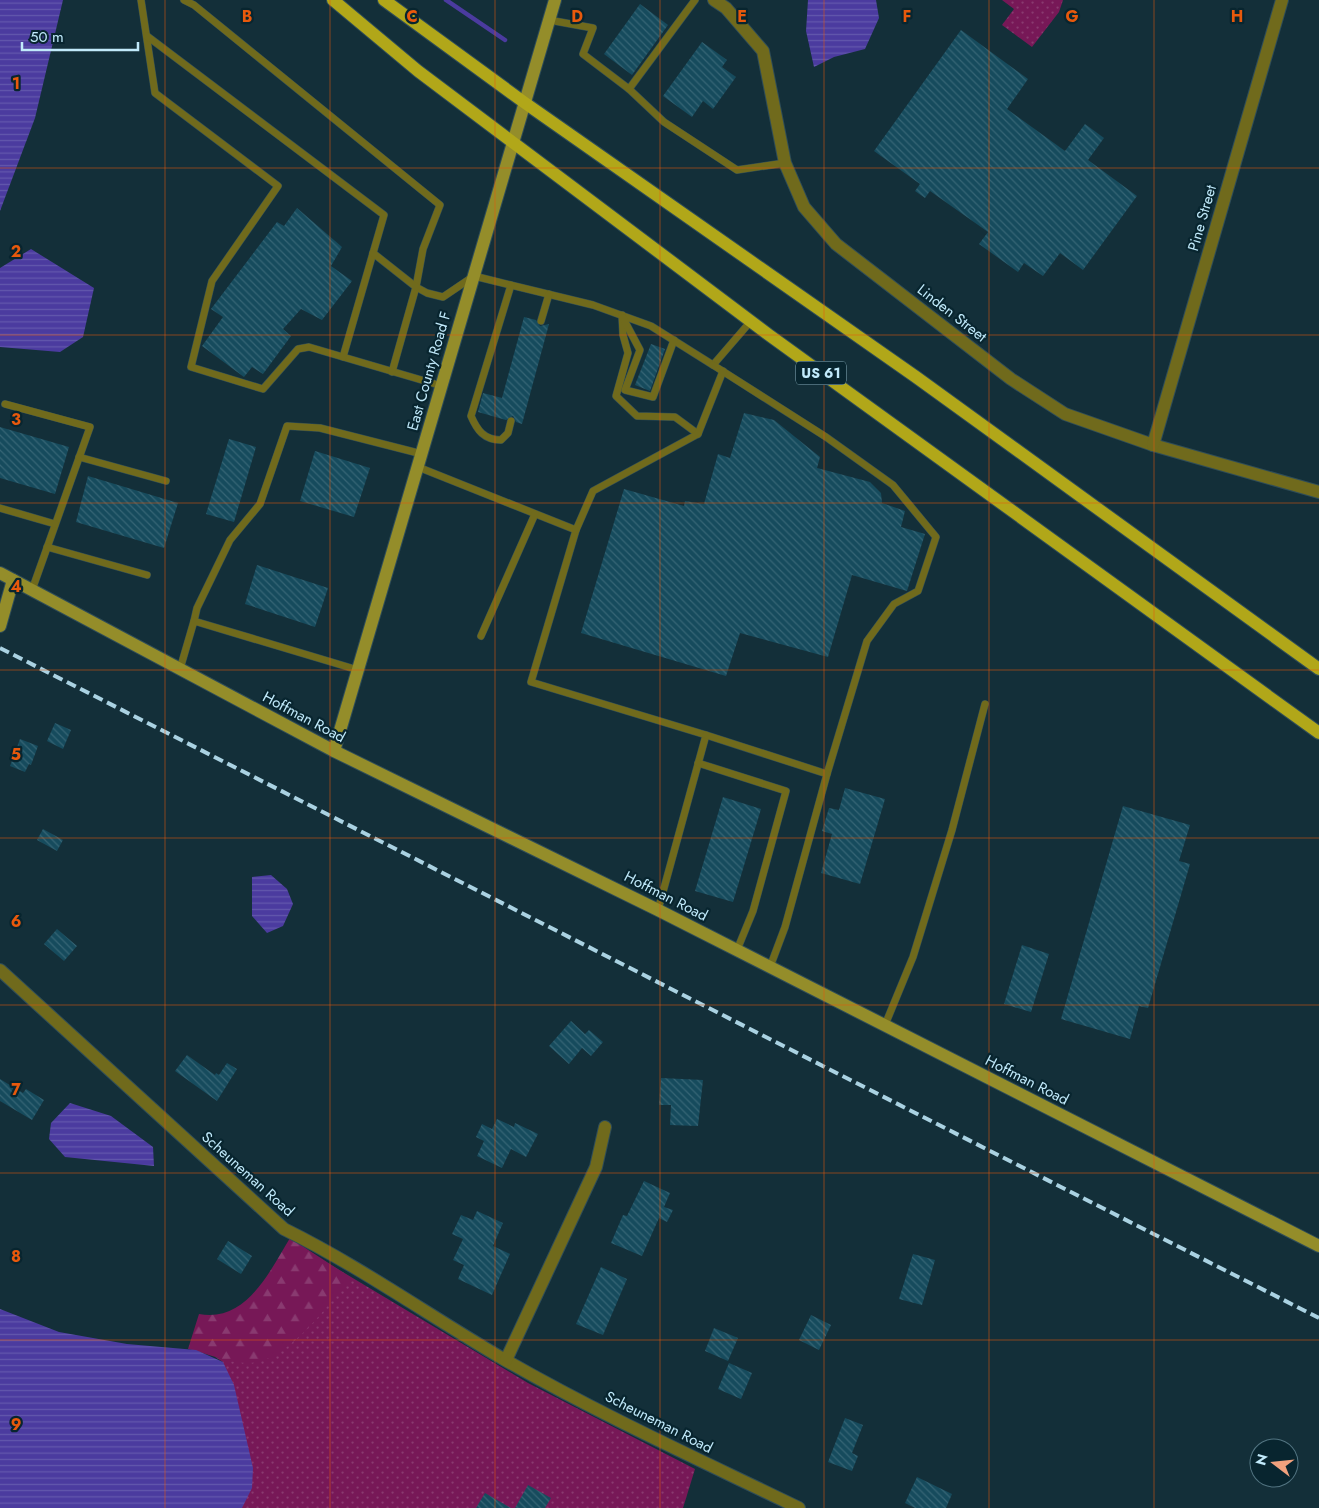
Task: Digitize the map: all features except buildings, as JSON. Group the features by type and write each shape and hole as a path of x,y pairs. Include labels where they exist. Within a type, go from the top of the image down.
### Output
{"main road":[{"name":"US 61","path":"333,0 418,71 751,321 1319,733"},
{"path":"384,0 525,103 916,377 1319,669"}],"street":[{"name":"East County Road F","path":"334,751 555,0"},
{"name":"Linden Street","path":"714,0 726,8 763,52 785,163 804,207 836,244 987,361 1065,414 1153,445 1319,492"},
{"name":"Pine Street","path":"1153,445 1282,0"},
{"name":"Hoffman Road","path":"0,573 334,751 658,910 1319,1246"},
{"path":"0,626 13,580"},
{"name":"Scheuneman Road","path":"0,970 284,1229 320,1247 506,1360 602,1412 735,1479 799,1508"},
{"path":"506,1360 596,1167 606,1127"}],"lane":[{"path":"141,0 155,93 278,186 212,281 191,367 262,389 298,349 309,347 442,386"},
{"path":"184,0 194,5 440,205 423,249 416,287 392,372"},
{"path":"629,89 695,0"},
{"path":"549,20 593,28 583,54 629,89 664,122 737,170 785,163"},
{"path":"146,36 384,215 343,357"},
{"path":"373,253 416,287 427,293 443,296 474,276 592,305 651,326 826,437 893,485 936,537 918,591 894,604 867,642 785,927 770,967"},
{"path":"511,285 471,416 477,430 491,440 501,440 508,433 512,421"},
{"path":"540,322 549,294"},
{"path":"622,315 640,350 626,390 653,397 674,340"},
{"path":"622,315 623,335 628,353 616,396 637,416 675,416 698,434"},
{"path":"713,365 751,321"},
{"path":"723,371 698,434 593,491 576,530 531,682 828,774"},
{"path":"6,404 90,427 32,590"},
{"path":"180,669 197,608 230,540 260,504 287,426 320,428 422,454"},
{"path":"79,457 166,481"},
{"path":"418,467 576,530"},
{"path":"0,508 56,524"},
{"path":"481,636 535,514"},
{"path":"47,547 147,575"},
{"path":"194,621 358,670"},
{"path":"885,1025 913,957 952,830 985,704"},
{"path":"658,910 706,735"},
{"path":"698,763 786,791 754,911 737,950"}],"green space":[{"path":"1002,0 1063,0 1059,12 1032,47 1002,25 1014,9"},
{"path":"290,1238 350,1277 318,1317 291,1344 277,1354 262,1361 247,1363 232,1361 188,1349 199,1314 216,1315 230,1311 243,1303 265,1279"},
{"path":"316,1256 528,1383 695,1469 683,1508 134,1508 223,1362 215,1357 239,1362"}],"shaded area":[{"path":"0,0 63,0 35,118 0,211"},
{"path":"808,0 876,0 879,18 865,49 834,57 814,67 806,31"},
{"path":"31,249 94,288 83,337 60,352 0,347 0,268"},
{"path":"271,875 287,889 293,904 283,926 267,933 252,916 252,877"},
{"path":"70,1103 111,1116 153,1147 154,1166 65,1157 49,1139 51,1123"},
{"path":"0,1309 59,1332 127,1344 196,1350 223,1362 234,1385 253,1468 252,1488 242,1508 0,1508"}],"waterway":[{"path":"446,0 505,40"}],"railway":[{"path":"0,648 1319,1318"}]}
